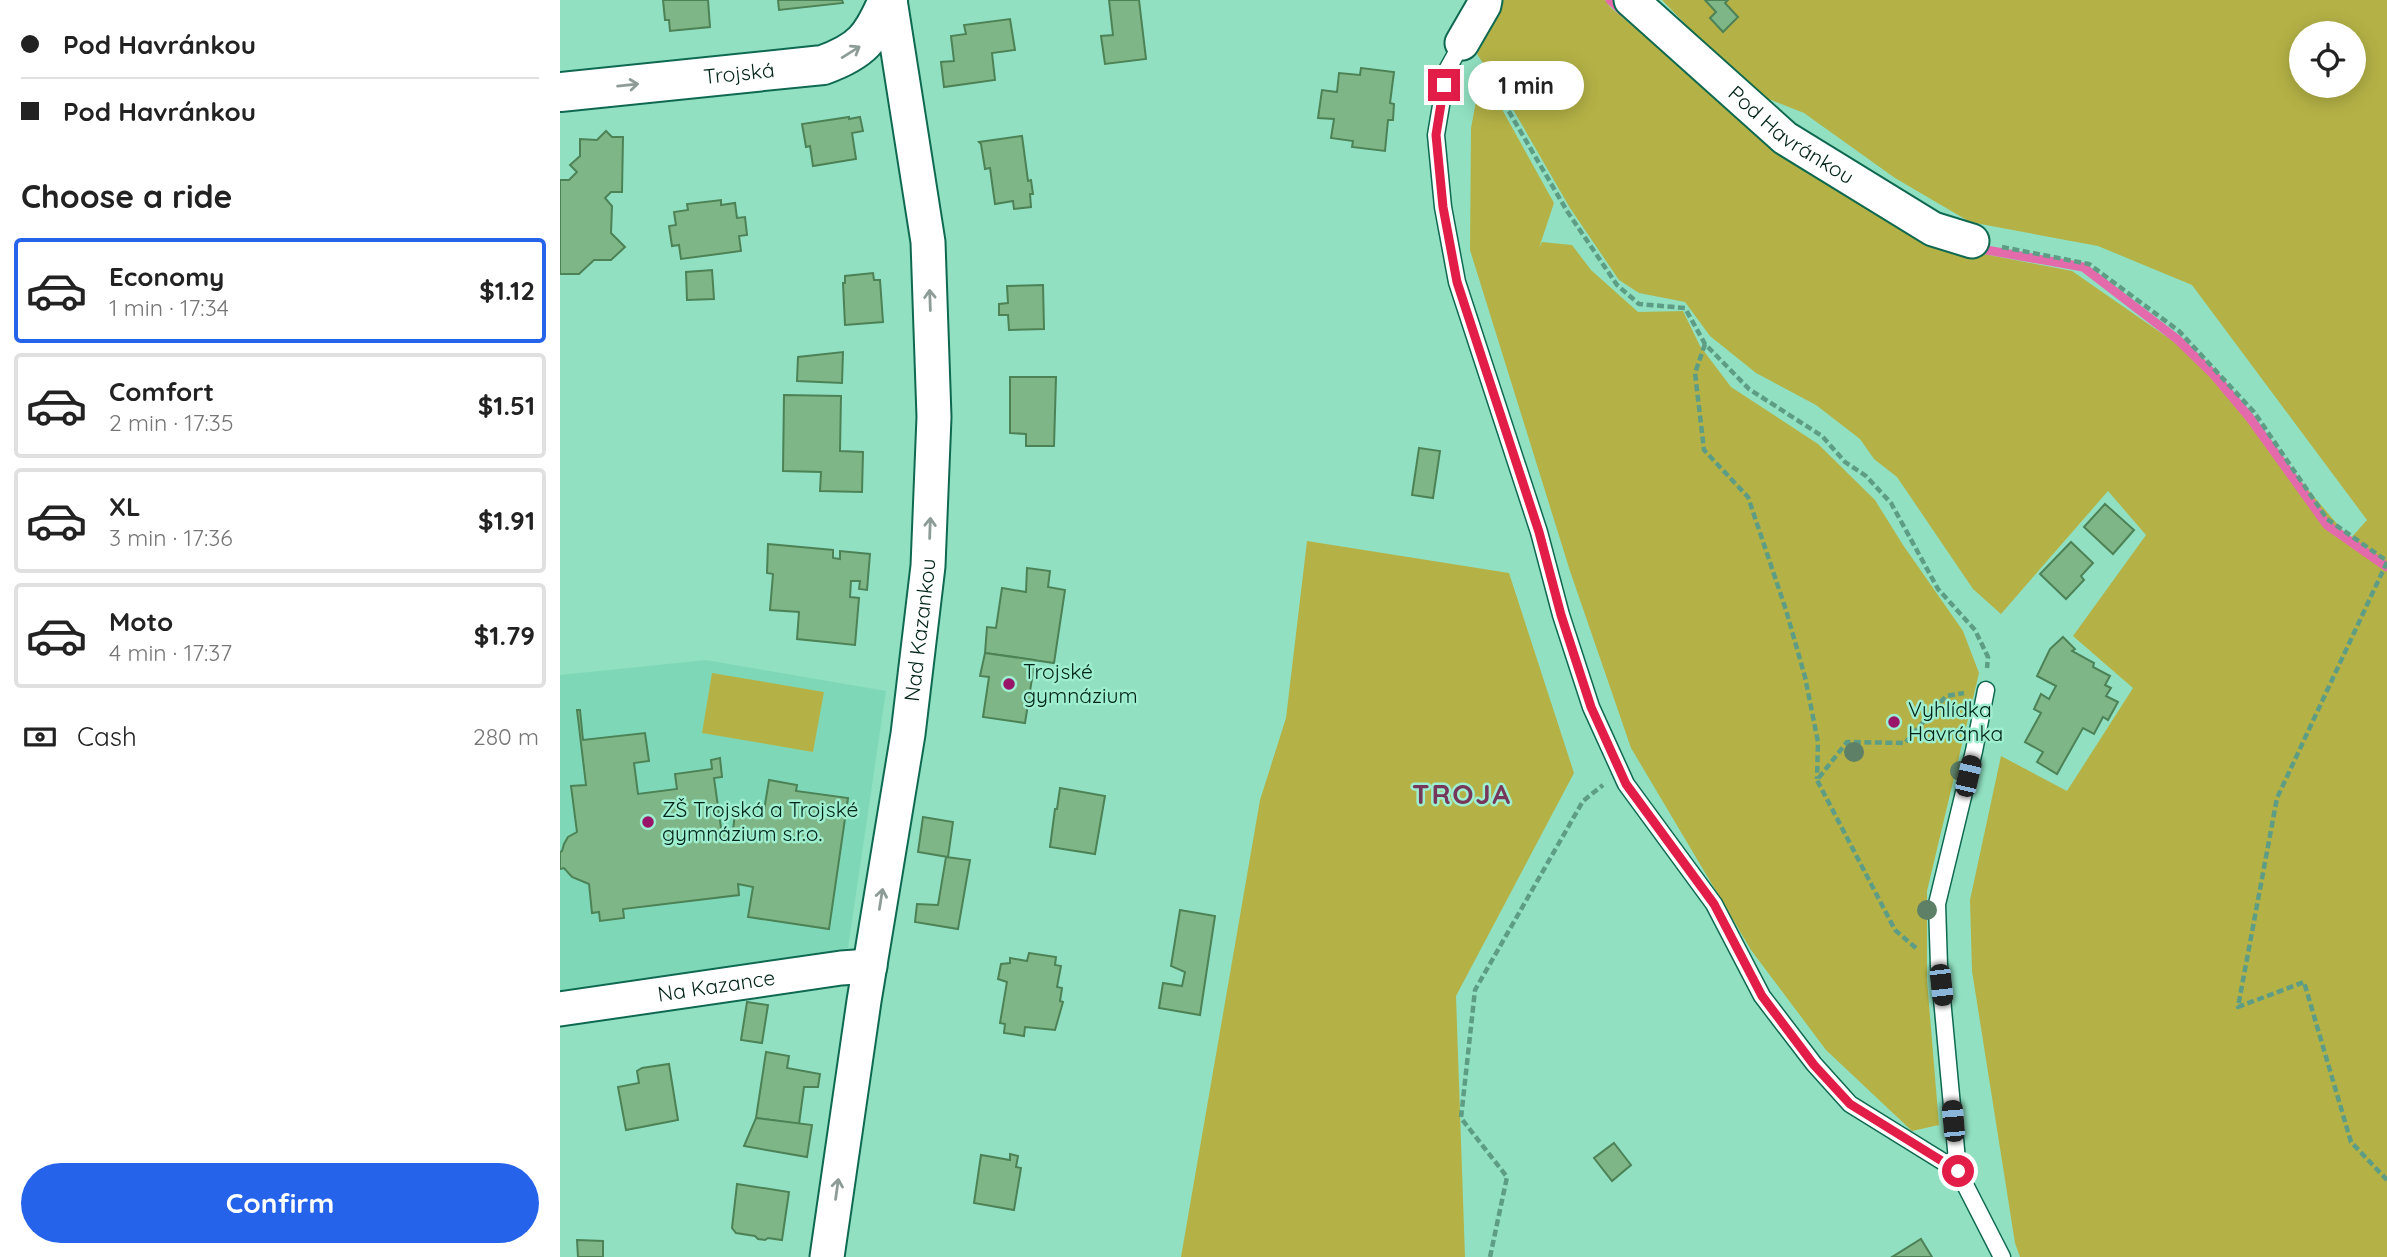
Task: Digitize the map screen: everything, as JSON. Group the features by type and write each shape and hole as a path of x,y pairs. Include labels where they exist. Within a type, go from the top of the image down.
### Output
{"street":[{"name":"Trojská","path":"560,92 822,65 855,51 867,41 889,0"},
{"name":"Nad Kazankou","path":"827,1257 908,734 928,566 934,417 928,242 889,0"},
{"path":"1462,43 1485,5 1485,0"},
{"name":"Pod Havránkou","path":"1632,0 1785,138 1933,229 1972,241"},
{"name":"Na Kazance","path":"560,1009 870,966"}],"lane":[{"path":"1462,43 1447,70 1436,135 1443,207 1457,282 1539,532 1561,615 1587,694 1620,771 1626,784 1714,904 1762,996 1814,1065 1850,1104 1958,1171"},
{"path":"1986,690 1937,904 1939,966 1958,1171 2002,1257"}],"path":[{"path":"1462,43 1504,103 1567,211 1617,285 1639,304 1685,308 1706,344 1749,388 1822,436 1845,462 1866,476 1891,503 1938,589 1975,630 1988,657 1986,690 1946,696 1905,743 1847,742 1817,780"},
{"path":"1972,241 2089,264 2179,331 2254,412 2327,519 2387,561 2277,798 2238,1007 2304,982 2351,1142 2387,1180"},
{"path":"1706,344 1695,373 1704,450 1748,497 1786,610 1805,677 1818,742 1817,780 1895,930 1939,966"},
{"path":"1490,1257 1507,1177 1461,1118 1475,990 1583,801 1620,771"}],"shaded area":[{"path":"1497,0 1605,0 1611,8 1785,151 1932,244 2072,271 2193,355 2350,539 2367,520 2192,285 2098,246 1970,222 1895,178 1804,113 1751,92 1662,0 2387,0 2387,1257 2020,1257 2015,1243 1972,971 1970,900 2001,756 2067,791 2133,688 2073,636 2146,535 2108,491 2001,614 1973,589 1897,477 1874,459 1860,439 1816,405 1756,373 1710,336 1685,302 1639,293 1619,280 1570,208 1507,99 1477,54 1496,19"},
{"path":"1480,80 1499,104 1554,203 1539,248 1542,242 1572,245 1591,270 1638,312 1683,311 1700,346 1731,387 1818,444 1875,500 1963,631 1979,673 1927,891 1927,980 1939,1125 1912,1131 1826,1050 1751,950 1631,748 1570,571 1470,250 1471,128"},
{"path":"1307,541 1509,573 1574,773 1456,996 1465,1257 1181,1257 1260,800 1286,718"},
{"path":"706,660 886,691 848,948 560,993 560,675"},
{"path":"712,673 824,692 813,752 702,733"}],"building":[{"path":"663,0 708,0 710,27 670,31 669,20 665,20"},
{"path":"778,0 842,0 843,3 779,10"},
{"path":"1109,0 1139,0 1146,59 1105,64 1101,36 1113,35"},
{"path":"1705,0 1728,0 1725,3 1738,17 1723,32 1710,18 1716,12"},
{"path":"1010,19 1015,50 992,53 995,80 944,87 941,62 954,61 951,36 966,34 964,25"},
{"path":"1361,68 1394,72 1390,103 1394,104 1393,120 1388,120 1385,151 1352,147 1353,141 1331,138 1334,119 1318,118 1322,90 1337,92 1339,73 1360,75"},
{"path":"860,117 863,131 852,133 856,159 813,166 810,146 806,147 802,124"},
{"path":"606,131 612,137 623,137 622,192 611,192 605,198 612,206 611,233 625,247 611,260 594,260 579,274 560,274 560,180 569,180 577,172 570,165 580,156 580,139 597,140"},
{"path":"1022,136 1028,181 1031,180 1033,194 1030,194 1031,207 1014,209 1013,201 995,204 990,168 985,169 979,142"},
{"path":"721,200 721,205 735,203 737,218 745,217 747,235 739,236 741,251 681,259 679,245 672,246 669,226 676,225 674,212 688,210 687,204"},
{"path":"712,270 714,299 687,300 686,272"},
{"path":"873,273 874,280 880,280 883,322 845,325 845,276"},
{"path":"1043,285 1044,329 1009,330 1008,315 999,315 999,304 1008,303 1007,286"},
{"path":"843,352 842,383 797,381 798,357"},
{"path":"1010,377 1056,377 1054,446 1026,446 1026,434 1010,433"},
{"path":"784,395 841,396 840,451 863,452 862,492 820,491 821,472 783,471"},
{"path":"1419,448 1440,451 1433,498 1412,495"},
{"path":"2105,504 2134,530 2113,554 2084,527"},
{"path":"2071,542 2093,563 2081,576 2084,580 2066,599 2040,574"},
{"path":"768,544 833,550 833,558 840,559 840,551 870,554 867,590 859,589 860,581 851,581 850,597 859,598 855,645 797,639 799,612 770,610 773,574 767,573"},
{"path":"1027,568 1050,571 1048,587 1065,590 1054,663 985,653 987,627 996,628 1002,588 1026,592"},
{"path":"2063,637 2075,649 2072,651 2110,676 2105,685 2111,688 2106,696 2118,702 2108,720 2103,717 2094,734 2083,728 2057,774 2037,762 2043,752 2025,742 2041,713 2034,709 2041,694 2049,699 2056,686 2037,676 2050,649"},
{"name":"Trojské gymnázium","path":"985,653 1035,660 1030,691 1039,692 1037,705 1028,704 1025,723 983,717 989,677 980,676"},
{"name":"ZŠ Trojská a Trojské gymnázium s.r.o.","path":"577,710 580,710 583,740 645,733 649,761 634,763 638,794 677,789 675,774 712,769 711,760 720,758 722,777 714,778 721,828 733,830 735,813 763,817 769,780 797,785 796,791 848,798 829,929 748,917 753,887 738,884 739,895 623,909 624,918 600,921 599,912 592,913 589,884 572,877 564,868 560,869 560,852 568,837 577,832 571,786 586,785"},
{"path":"1060,788 1105,796 1095,854 1050,847"},
{"path":"923,817 953,822 948,857 918,852"},
{"path":"946,857 970,860 958,929 915,922 917,904 938,905"},
{"path":"1180,910 1215,916 1200,1015 1159,1008 1163,983 1182,986 1185,972 1171,966"},
{"path":"1029,953 1056,957 1055,965 1061,966 1057,987 1062,988 1060,1001 1063,1002 1055,1030 1025,1027 1024,1036 1004,1033 1005,1024 1000,1023 1007,982 998,979 1001,964 1010,963 1010,958 1027,961"},
{"path":"747,1002 768,1005 762,1043 741,1040"},
{"path":"766,1052 789,1056 787,1068 820,1074 818,1087 804,1087 799,1124 756,1118"},
{"path":"669,1064 678,1120 626,1130 618,1087 639,1083 637,1071 642,1068"},
{"path":"756,1118 812,1125 807,1157 744,1146"},
{"path":"1614,1143 1631,1165 1612,1181 1594,1158"},
{"path":"1010,1154 1018,1156 1016,1167 1021,1168 1014,1210 974,1203 981,1155 1010,1160"},
{"path":"737,1184 789,1192 782,1240 758,1239 755,1236 736,1233 732,1228"},
{"path":"1921,1239 1932,1257 1892,1257"},
{"path":"577,1240 603,1241 603,1257 578,1257"}],"waterway":[{"path":"1610,0 1623,12"},
{"path":"1975,248 2083,267 2177,339 2214,375 2250,418 2327,525 2387,567"}],"place":[{"name":"Trojské gymnázium","path":"1009,684"},
{"name":"Vyhlídka Havránka","path":"1894,722"},
{"name":"ZŠ Trojská a Trojské gymnázium s.r.o.","path":"648,822"}],"district":[{"name":"TROJA","path":"1462,794"}],"route":[{"path":"1444,85 1436,135 1443,207 1457,282 1539,532 1561,615 1591,707 1626,784 1714,904 1762,996 1814,1065 1850,1104 1958,1171"}]}
